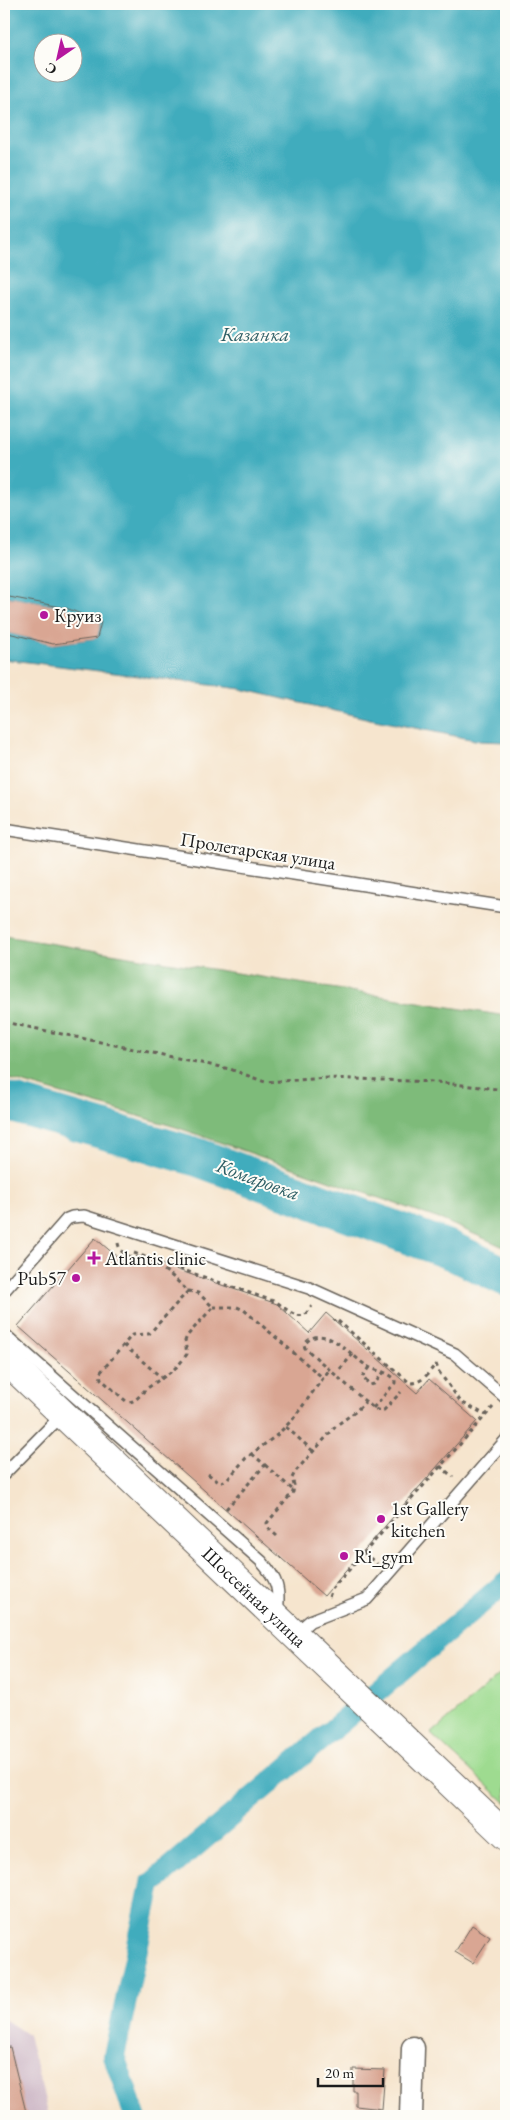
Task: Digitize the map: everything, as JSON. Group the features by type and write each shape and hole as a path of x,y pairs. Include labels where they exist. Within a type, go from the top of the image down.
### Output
{"street":[{"name":"Шоссейная улица","path":"4,1358 506,1836"},
{"path":"411,2116 413,2048"}],"lane":[{"name":"Пролетарская улица","path":"4,829 506,907"},
{"path":"4,1291 67,1220 79,1216 292,1282 319,1298 455,1354 505,1396"},
{"path":"4,1334 261,1561 277,1582 286,1626 307,1622 358,1603 370,1596 506,1440"},
{"path":"4,1474 62,1414"}],"path":[{"path":"4,1022 230,1069 265,1082 328,1078 436,1082 506,1090"},
{"path":"134,1253 276,1302 288,1311 301,1316 319,1298 410,1383 423,1379 436,1364"},
{"path":"134,1259 162,1268 188,1291 198,1293 213,1307 236,1307 244,1310 323,1378"},
{"path":"188,1291 152,1332 144,1335 134,1334 100,1375 101,1379 125,1400 133,1402 150,1386 169,1375 186,1356 188,1351 186,1339 213,1307"},
{"path":"373,1408 395,1382 394,1379 385,1372 369,1368 334,1340 314,1337 308,1340 304,1347 373,1408 384,1410 401,1392"},
{"path":"124,1345 163,1379"},
{"path":"340,1369 353,1354"},
{"path":"369,1368 362,1377 370,1385 374,1384 385,1372"},
{"path":"208,1474 216,1482 225,1482 252,1453 286,1427 305,1405 329,1370"},
{"path":"439,1372 461,1402 486,1415"},
{"path":"329,1614 328,1601 332,1589 505,1396"},
{"path":"277,1536 268,1528 267,1523 293,1490 293,1475 336,1425 355,1412 366,1401"},
{"path":"286,1427 313,1451"},
{"path":"252,1453 293,1490"},
{"path":"226,1510 265,1465"}],"shaded area":[{"path":"4,2019 28,2035 49,2116 4,2116"}],"green space":[{"path":"4,936 506,1016 506,1248 442,1220 176,1127 4,1077"},
{"path":"506,1669 506,1803 431,1734"}],"water":[{"name":"Казанка","path":"4,4 506,4 506,742 480,741 370,719 241,689 4,659 4,632 54,644 97,638 101,622 66,608 4,596"}],"building":[{"name":"Круиз","path":"4,596 66,608 101,622 97,638 53,644 4,632"},
{"path":"95,1238 128,1266 137,1256 277,1304 309,1333 326,1313 417,1393 429,1379 477,1421 324,1596 18,1326"},
{"path":"472,1925 490,1937 473,1963 455,1952"},
{"path":"10,2047 27,2116 4,2116 4,2048"},
{"path":"353,2069 385,2070 382,2109 356,2106 356,2091 353,2091"}],"waterway":[{"name":"Комаровка","path":"4,1101 197,1157 452,1251 506,1277"},
{"path":"135,2116 114,2056 151,1884 506,1582"}],"place":[{"name":"Круиз","path":"44,615"},
{"name":"Atlantis clinic","path":"94,1258"},
{"name":"Pub57","path":"76,1278"},
{"name":"1st Gallery kitchen","path":"381,1519"},
{"name":"Ri_gym","path":"344,1556"}]}
